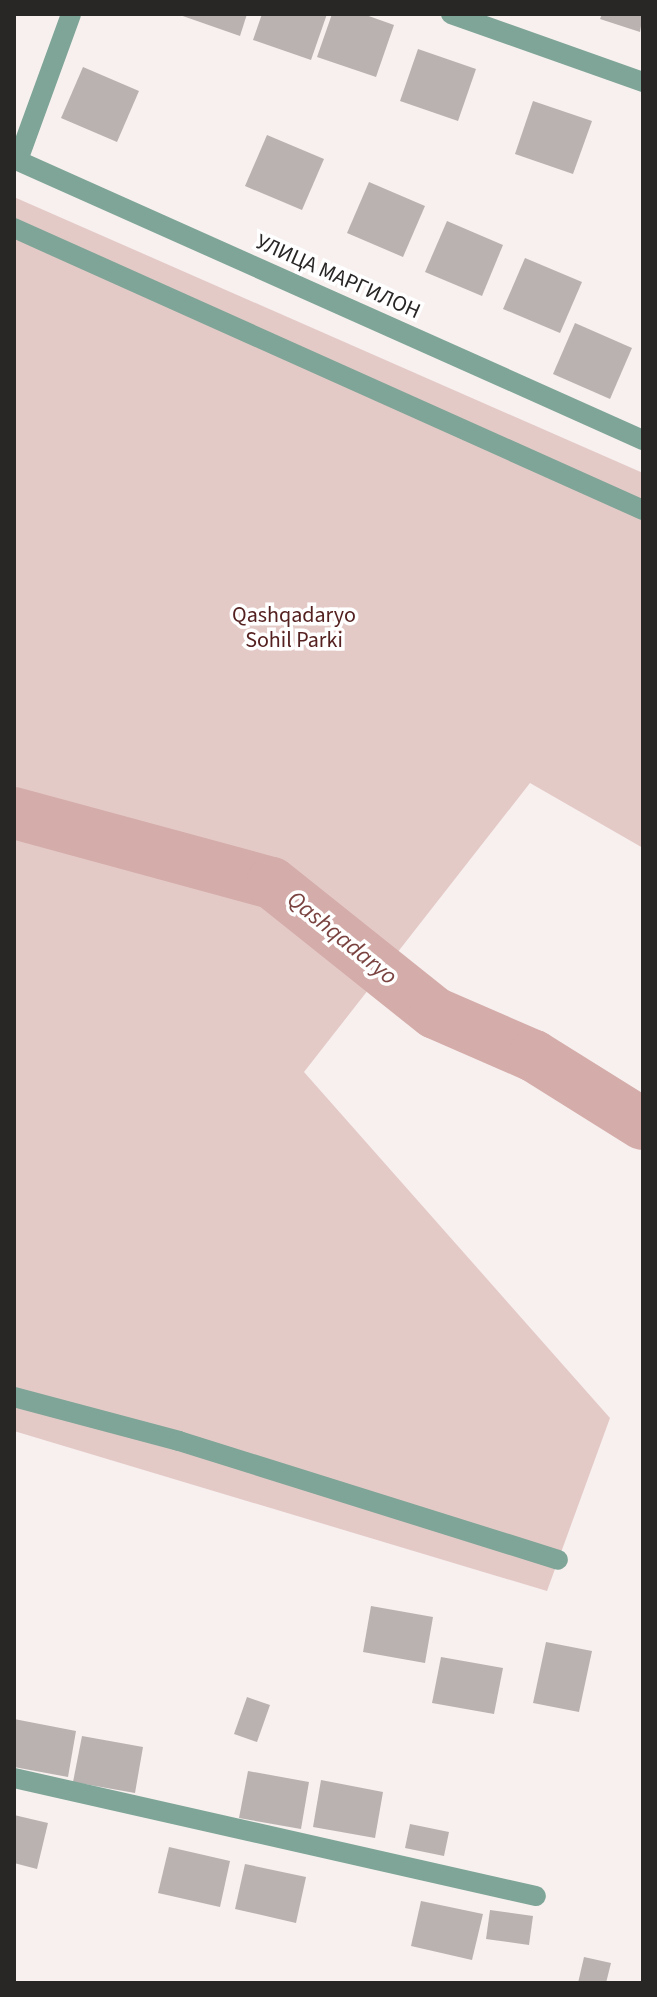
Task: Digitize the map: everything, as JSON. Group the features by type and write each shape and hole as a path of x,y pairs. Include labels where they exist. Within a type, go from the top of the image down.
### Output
{"street":[{"path":"16,160 71,14"},
{"path":"451,14 643,82"},
{"name":"УЛИЦА МАРГИЛОН","path":"16,160 643,440"},
{"path":"14,228 643,510"},
{"path":"14,1397 179,1441 558,1560"},
{"path":"14,1778 116,1804 536,1896"}],"green space":[{"name":"Qashqadaryo Sohil Parki","path":"14,197 643,473 643,848 530,783 304,1072 610,1418 547,1591 14,1431"}],"building":[{"path":"177,14 247,14 240,36"},
{"path":"262,14 327,14 311,60 253,40"},
{"path":"332,14 363,14 394,25 376,77 317,57"},
{"path":"602,14 643,14 640,32 600,19"},
{"path":"418,49 476,69 458,121 400,101"},
{"path":"83,67 139,91 117,142 61,118"},
{"path":"533,101 592,121 573,174 515,154"},
{"path":"267,135 324,159 302,210 245,186"},
{"path":"369,182 425,206 403,257 347,233"},
{"path":"447,221 503,245 482,296 425,272"},
{"path":"525,258 582,282 560,333 503,309"},
{"path":"575,323 632,348 610,399 553,374"},
{"path":"371,1606 433,1617 425,1663 363,1652"},
{"path":"546,1642 592,1651 579,1712 533,1703"},
{"path":"441,1657 503,1668 494,1714 432,1703"},
{"path":"247,1697 270,1705 257,1742 234,1734"},
{"path":"14,1719 76,1731 68,1777 14,1767"},
{"path":"82,1736 143,1747 135,1793 73,1782"},
{"path":"248,1771 309,1782 301,1829 239,1818"},
{"path":"321,1780 383,1792 375,1838 313,1827"},
{"path":"14,1815 48,1823 37,1869 14,1863"},
{"path":"410,1824 449,1832 444,1856 405,1848"},
{"path":"169,1847 230,1861 220,1907 158,1893"},
{"path":"245,1864 306,1877 296,1923 235,1909"},
{"path":"421,1901 483,1914 472,1960 411,1946"},
{"path":"490,1910 533,1916 529,1945 486,1939"},
{"path":"584,1957 611,1963 606,1983 578,1983"}],"waterway":[{"name":"Qashqadaryo","path":"14,813 272,883 435,1013 534,1056 643,1124"}]}
